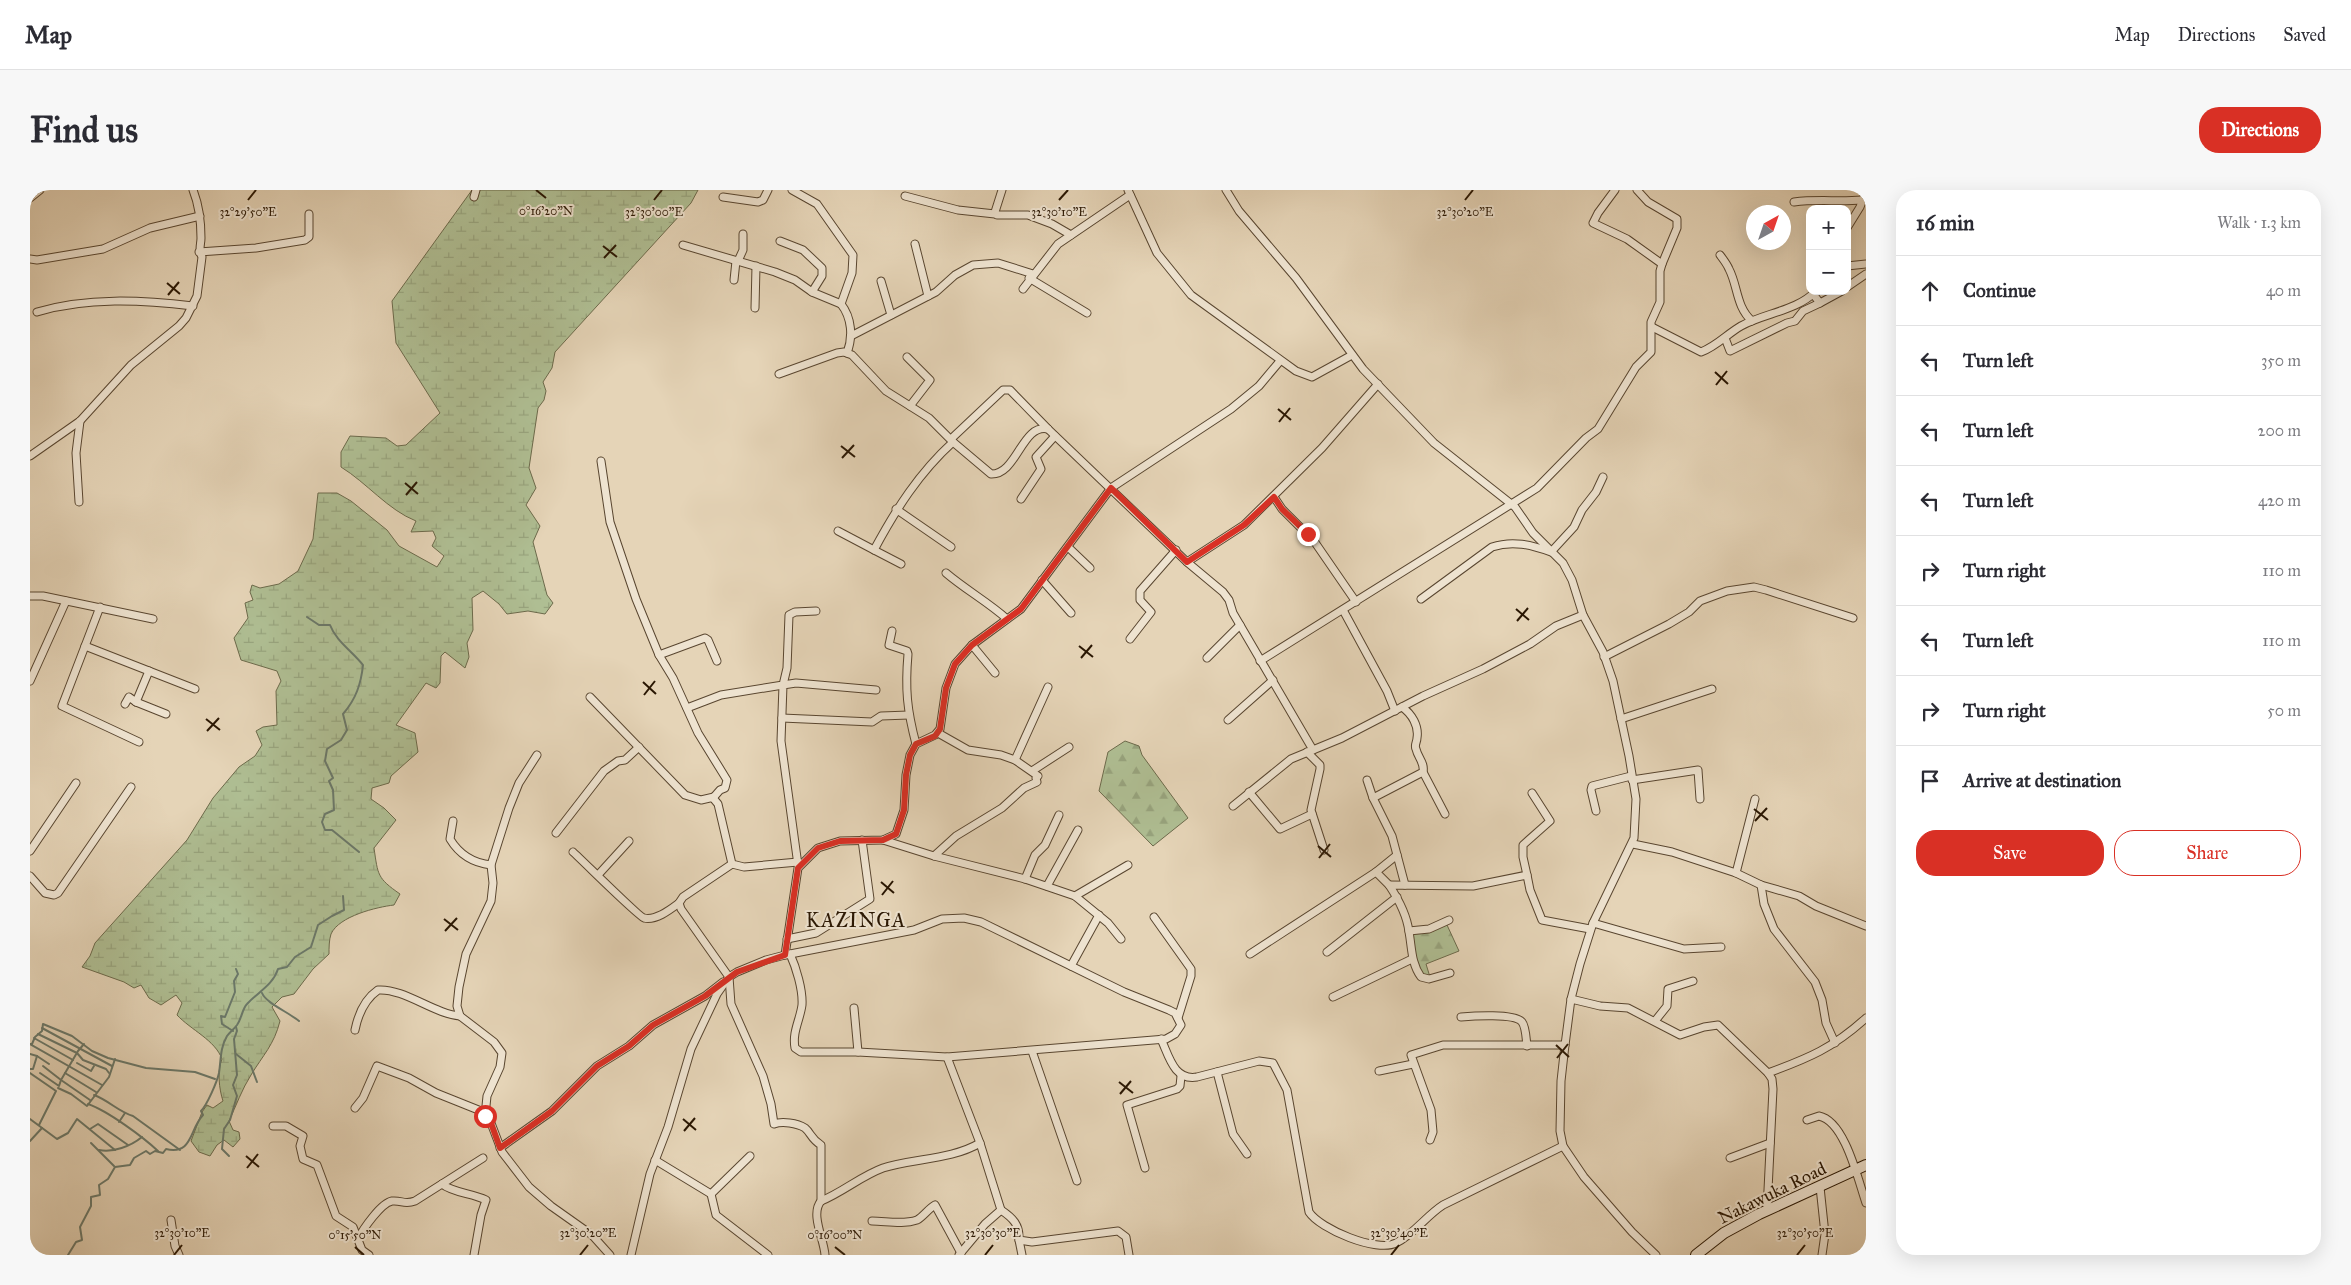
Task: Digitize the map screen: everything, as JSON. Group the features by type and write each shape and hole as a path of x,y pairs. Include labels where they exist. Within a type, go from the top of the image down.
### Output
{"main road":[{"name":"Nakawuka Road","path":"1696,1255 1724,1233 1767,1210 1866,1165"}],"street":[{"path":"30,198 40,190"},
{"path":"30,456 80,421 131,365 179,326 193,306 200,280 202,257 199,252 201,238 200,216 193,190"},
{"path":"723,198 758,202 763,200 768,190"},
{"path":"995,214 1002,190"},
{"path":"1226,190 1239,211 1296,278 1352,355 1378,384 1440,448 1511,502 1534,533 1563,563 1572,580 1583,615 1604,657 1613,681 1636,798 1633,844 1592,926 1571,999 1565,1045 1560,1120 1563,1146 1606,1204 1656,1255"},
{"path":"1615,190 1593,223 1628,239 1662,264"},
{"path":"1260,661 1356,602 1511,502 1537,488 1586,438 1598,429 1636,367 1651,352 1651,322 1660,299 1659,276 1677,228 1677,219 1648,202 1637,190"},
{"path":"796,191 817,204 853,255 852,273 842,304"},
{"path":"1851,221 1866,191"},
{"path":"1023,289 1052,250 1129,192 1147,236 1178,281 1191,295 1280,361 1296,371 1312,377 1352,355"},
{"path":"905,196 958,210 995,214 998,216 1028,215 1071,235"},
{"path":"1794,202 1862,200"},
{"path":"199,252 256,248 305,240 309,238 308,214"},
{"path":"30,259 37,260 103,249 150,228 200,216"},
{"path":"734,280 737,261 743,250 744,234"},
{"path":"780,241 803,250 822,268 822,276 812,292"},
{"path":"915,244 928,296"},
{"path":"683,245 756,266 795,280 812,292 842,304 846,310 852,340 847,353"},
{"path":"1720,255 1730,269 1738,300 1746,316 1752,321"},
{"path":"851,336 936,292 973,264 998,263 1031,276 1087,313"},
{"path":"1859,279 1851,266 1866,264"},
{"path":"755,308 756,266"},
{"path":"1851,284 1866,274"},
{"path":"880,281 890,315"},
{"path":"1652,328 1701,352 1752,321 1795,305 1812,295"},
{"path":"1816,295 1820,303"},
{"path":"1725,338 1730,351 1787,323 1795,321 1803,311 1835,295"},
{"path":"37,312 66,305 108,302 139,301 193,306"},
{"path":"779,374 837,353 844,352 852,355 886,391 929,418 952,441 988,472 994,474 1006,468 1030,435 1039,429 1048,429"},
{"path":"907,356 930,380 910,406"},
{"path":"883,840 894,836 899,828 904,810 906,775 910,755 916,744 938,733 942,723 948,678 955,664 972,645 1021,609 1111,488 1231,408 1258,386 1280,361"},
{"path":"1187,562 1244,525 1322,448 1378,384"},
{"path":"874,550 896,509 931,463 1003,390 1010,390 1055,436 1187,562 1223,592 1260,661 1273,680 1310,751 1320,765 1312,814 1324,850"},
{"path":"79,502 76,453 80,421"},
{"path":"1021,499 1041,469 1036,457 1055,436"},
{"path":"601,462 610,522 636,599 659,655 673,678 698,733 727,780 725,788 720,790 713,798"},
{"path":"1551,552 1574,527 1582,510 1596,492 1603,477"},
{"path":"1274,497 1282,509 1314,541 1356,602"},
{"path":"896,509 951,547"},
{"path":"838,531 901,564"},
{"path":"1526,544 1534,533"},
{"path":"1421,599 1492,547 1500,544 1526,544 1551,552"},
{"path":"1068,548 1090,568"},
{"path":"1130,639 1151,612 1140,600 1140,592 1176,550"},
{"path":"946,573 965,589 987,602 1008,619"},
{"path":"1042,580 1072,613"},
{"path":"1604,657 1689,612 1700,600 1727,591 1754,587 1853,618"},
{"path":"30,596 35,595 100,607 153,619"},
{"path":"30,681 66,601"},
{"path":"100,607 62,706 139,742"},
{"path":"1343,610 1387,691 1395,711"},
{"path":"500,1148 552,1111 597,1066 629,1046 653,1025 705,996 729,978 766,960 787,954 914,930 942,919 964,918 980,922 1124,992 1169,1010 1175,1013 1181,1021 1179,1030 1170,1037 1161,1039 947,1057 858,1052 801,1052 795,1048 796,1025 802,1004 798,978 787,954 787,939 798,865 781,741 783,685 787,668 789,615 795,612 816,611"},
{"path":"1490,660 1524,644 1569,616 1583,615"},
{"path":"1233,806 1284,764 1505,657 1556,626 1583,615"},
{"path":"1207,658 1240,625"},
{"path":"892,631 889,645 908,651 905,686 916,744"},
{"path":"659,655 705,638 708,640 717,661"},
{"path":"972,645 994,673"},
{"path":"85,646 195,689"},
{"path":"149,670 129,700 166,714"},
{"path":"1228,720 1273,680"},
{"path":"687,708 721,695 783,685 796,684 876,690"},
{"path":"1016,760 1048,688"},
{"path":"1621,718 1712,689"},
{"path":"590,697 685,795 701,800 709,796 714,797 718,804 732,864"},
{"path":"1402,707 1410,713 1415,724 1417,735 1415,747 1424,766 1423,772 1445,814"},
{"path":"782,718 872,722 884,716 909,715"},
{"path":"934,856 956,836 1002,808 1024,788 1038,782 1036,778 1038,776 1016,760 1001,754 968,750 938,733"},
{"path":"556,833 604,771 618,761 624,760 639,747"},
{"path":"1032,771 1069,747"},
{"path":"460,1016 457,1002 463,963 469,946 491,901 493,883 491,865 514,794 537,755"},
{"path":"1596,811 1591,790 1592,786 1632,778 1698,770 1700,798"},
{"path":"1373,798 1423,772"},
{"path":"1367,780 1373,798 1385,818 1405,885"},
{"path":"30,851 76,783"},
{"path":"30,876 45,893 54,895 58,893 131,787"},
{"path":"1250,792 1280,829 1312,814"},
{"path":"1532,792 1550,821 1523,845 1523,856 1530,890 1542,920 1592,926 1684,949 1721,947"},
{"path":"1736,873 1755,799"},
{"path":"1025,879 1035,855 1045,845 1059,815"},
{"path":"453,821 450,839 455,846 471,860 491,865"},
{"path":"1047,886 1078,830"},
{"path":"787,939 816,933 870,899 862,840"},
{"path":"572,852 598,875 636,914 644,918 660,914 679,903 682,897 732,864 744,867 798,865 818,848 840,841 883,840 934,856 1025,879 1075,896 1099,915 1121,939"},
{"path":"598,875 629,841"},
{"path":"1633,844 1672,852 1736,873 1762,886 1790,893 1816,906 1866,926"},
{"path":"1250,954 1376,872 1397,855"},
{"path":"1075,896 1128,865"},
{"path":"1376,872 1397,897 1409,931 1412,959 1419,974 1424,979 1450,973"},
{"path":"1389,886 1473,886 1527,875"},
{"path":"1762,886 1766,911 1774,929 1815,982 1822,1000 1826,1023 1835,1043"},
{"path":"1327,952 1397,897"},
{"path":"679,903 691,926 729,978 731,1004 763,1076 771,1104 774,1124 781,1122 805,1128 814,1141 822,1146 820,1150 823,1177 822,1201 817,1210 817,1219 825,1255"},
{"path":"1071,966 1099,915"},
{"path":"1154,917 1191,969 1192,976 1178,1018"},
{"path":"1409,931 1429,929 1449,920"},
{"path":"1333,997 1412,959"},
{"path":"631,1255 643,1198 668,1127 691,1049 717,994 729,978"},
{"path":"1654,1021 1667,1006 1668,988 1693,981"},
{"path":"356,1030 358,1018 366,1003 373,993 381,989 460,1016 494,1042 502,1054 500,1067 487,1096 485,1116"},
{"path":"1571,999 1600,1006 1623,1007 1680,1035 1704,1027 1718,1025 1768,1072 1773,1089 1767,1210"},
{"path":"854,1008 858,1052"},
{"path":"1461,1017 1493,1016 1518,1019 1523,1023 1527,1046"},
{"path":"1768,1072 1808,1059 1835,1043 1866,1018"},
{"path":"1161,1039 1176,1070 1181,1076 1192,1078 1259,1061 1274,1063 1287,1090 1309,1212 1329,1230 1376,1245 1395,1244 1419,1227 1434,1210 1563,1146"},
{"path":"1430,1140 1432,1132 1431,1110 1411,1054 1443,1045 1565,1045"},
{"path":"1032,1051 1077,1181"},
{"path":"947,1057 980,1143 1001,1210 1012,1218 1020,1231 1019,1240 1022,1255"},
{"path":"1380,1071 1413,1064"},
{"path":"355,1108 363,1098 378,1066 409,1078 436,1093 468,1104 481,1111 491,1123 500,1148 520,1176 536,1194 581,1225 610,1255"},
{"path":"1217,1072 1233,1134 1247,1154"},
{"path":"1145,1168 1127,1105 1177,1089 1180,1086 1181,1076"},
{"path":"1807,1120 1819,1116 1831,1121 1856,1170 1866,1202"},
{"path":"273,1126 286,1126 303,1136 300,1146 302,1159 317,1165 336,1216 353,1227 362,1250 369,1255"},
{"path":"822,1201 881,1169 962,1151 980,1143"},
{"path":"1730,1158 1770,1143"},
{"path":"711,1194 750,1156"},
{"path":"358,1239 364,1226 388,1203 395,1201 407,1204 483,1158"},
{"path":"655,1160 711,1194 716,1215 768,1255"},
{"path":"442,1184 448,1188 472,1194 486,1200 481,1215 474,1255"},
{"path":"1820,1187 1825,1234 1822,1255"},
{"path":"872,1220 904,1222 918,1220 927,1209 935,1205 960,1254 985,1224 1001,1210"},
{"path":"171,1220 175,1246 179,1255"},
{"path":"1019,1240 1032,1242 1118,1231 1126,1237 1129,1255"}],"green space":[{"path":"472,190 698,190 691,203 555,352 552,368 543,382 546,391 544,400 538,408 529,468 536,488 526,505 540,526 533,542 547,595 553,603 545,614 528,611 507,614 499,604 483,591 472,598 473,630 467,643 469,657 465,668 445,652 441,656 440,683 436,688 426,683 396,725 415,733 418,752 391,776 389,783 372,788 371,799 396,820 374,848 378,870 383,880 400,894 394,905 350,917 335,928 330,936 329,954 313,969 294,994 282,997 272,1007 280,1021 278,1029 245,1086 229,1121 233,1130 239,1132 240,1139 233,1147 224,1140 217,1145 210,1156 199,1152 191,1141 202,1112 207,1105 213,1108 223,1101 219,1080 219,1069 222,1059 219,1052 177,1015 182,1003 176,995 161,1005 149,998 141,985 134,988 124,982 82,967 90,956 95,943 187,840 213,798 239,767 255,756 262,745 256,731 263,727 277,725 276,691 281,681 277,671 241,660 234,638 248,618 245,603 253,600 250,592 252,585 260,588 279,584 298,571 313,539 318,493 337,493 351,501 387,530 399,546 437,567 444,556 432,546 436,538 433,531 411,532 416,521 396,510 341,467 341,452 350,436 386,438 397,446 406,445 440,413 396,343 392,301"},
{"path":"1125,741 1139,746 1142,755 1188,818 1153,846 1099,791 1108,752"},
{"path":"1447,925 1459,951 1426,964 1430,977 1423,975 1414,959 1411,933"}],"waterway":[{"path":"307,617 319,625 330,625 340,641 363,665 357,691 343,714 347,730 341,740 327,749 325,761 333,778 329,781 333,790 334,810 325,814 322,822 325,830 332,830 359,852"},
{"path":"68,1255 76,1242 82,1240 80,1227 91,1206 91,1197 100,1195 99,1185 108,1179 115,1167 130,1165 134,1158 146,1151 150,1154 155,1151 163,1153 166,1149 175,1150 186,1145 203,1115 201,1111 209,1099 216,1082 222,1050 227,1036 239,1022 245,1006 273,980 278,969 287,967 295,957 311,947 318,925 344,910 343,896"},
{"path":"233,1031 222,1024 221,1016 225,1017 235,992 234,981 238,974 236,969"},
{"path":"262,993 273,1004 299,1021"},
{"path":"30,1044 42,1031 43,1024 72,1036 92,1051 108,1058 146,1068 195,1072 215,1079"},
{"path":"229,1156 222,1149 224,1129 230,1120 237,1096 233,1085 237,1075 234,1039 237,1031 236,1027"},
{"path":"42,1028 112,1066"},
{"path":"38,1034 77,1053 83,1060 106,1069 109,1073"},
{"path":"34,1038 73,1060"},
{"path":"30,1044 102,1085"},
{"path":"84,1044 61,1080 90,1100"},
{"path":"30,1054 49,1064"},
{"path":"236,1054 251,1066 257,1082"},
{"path":"30,1069 33,1069 37,1056"},
{"path":"58,1088 71,1094 87,1106 109,1077 115,1059"},
{"path":"77,1063 91,1071 94,1066"},
{"path":"40,1073 59,1086 61,1080 43,1066"},
{"path":"30,1073 56,1091 39,1125"},
{"path":"65,1073 96,1092"},
{"path":"94,1095 133,1116 180,1150"},
{"path":"88,1104 125,1125 158,1151"},
{"path":"119,1122 125,1113"},
{"path":"30,1119 57,1139 68,1133 77,1119 115,1150"},
{"path":"90,1129 98,1124 128,1145"},
{"path":"30,1141 42,1128"},
{"path":"99,1150 122,1148 142,1137"},
{"path":"91,1143 114,1166"}],"district":[{"name":"KAZINGA","path":"856,920"}],"route":[{"path":"485,1116 491,1123 500,1148 552,1111 597,1066 629,1046 653,1025 705,996 737,972 766,960 785,955 798,868 818,848 840,841 883,840 891,838 896,834 904,810 906,775 910,755 916,744 935,736 940,729 948,678 955,664 972,645 1021,609 1111,488 1187,562 1244,525 1274,497 1282,509 1308,534"}]}
